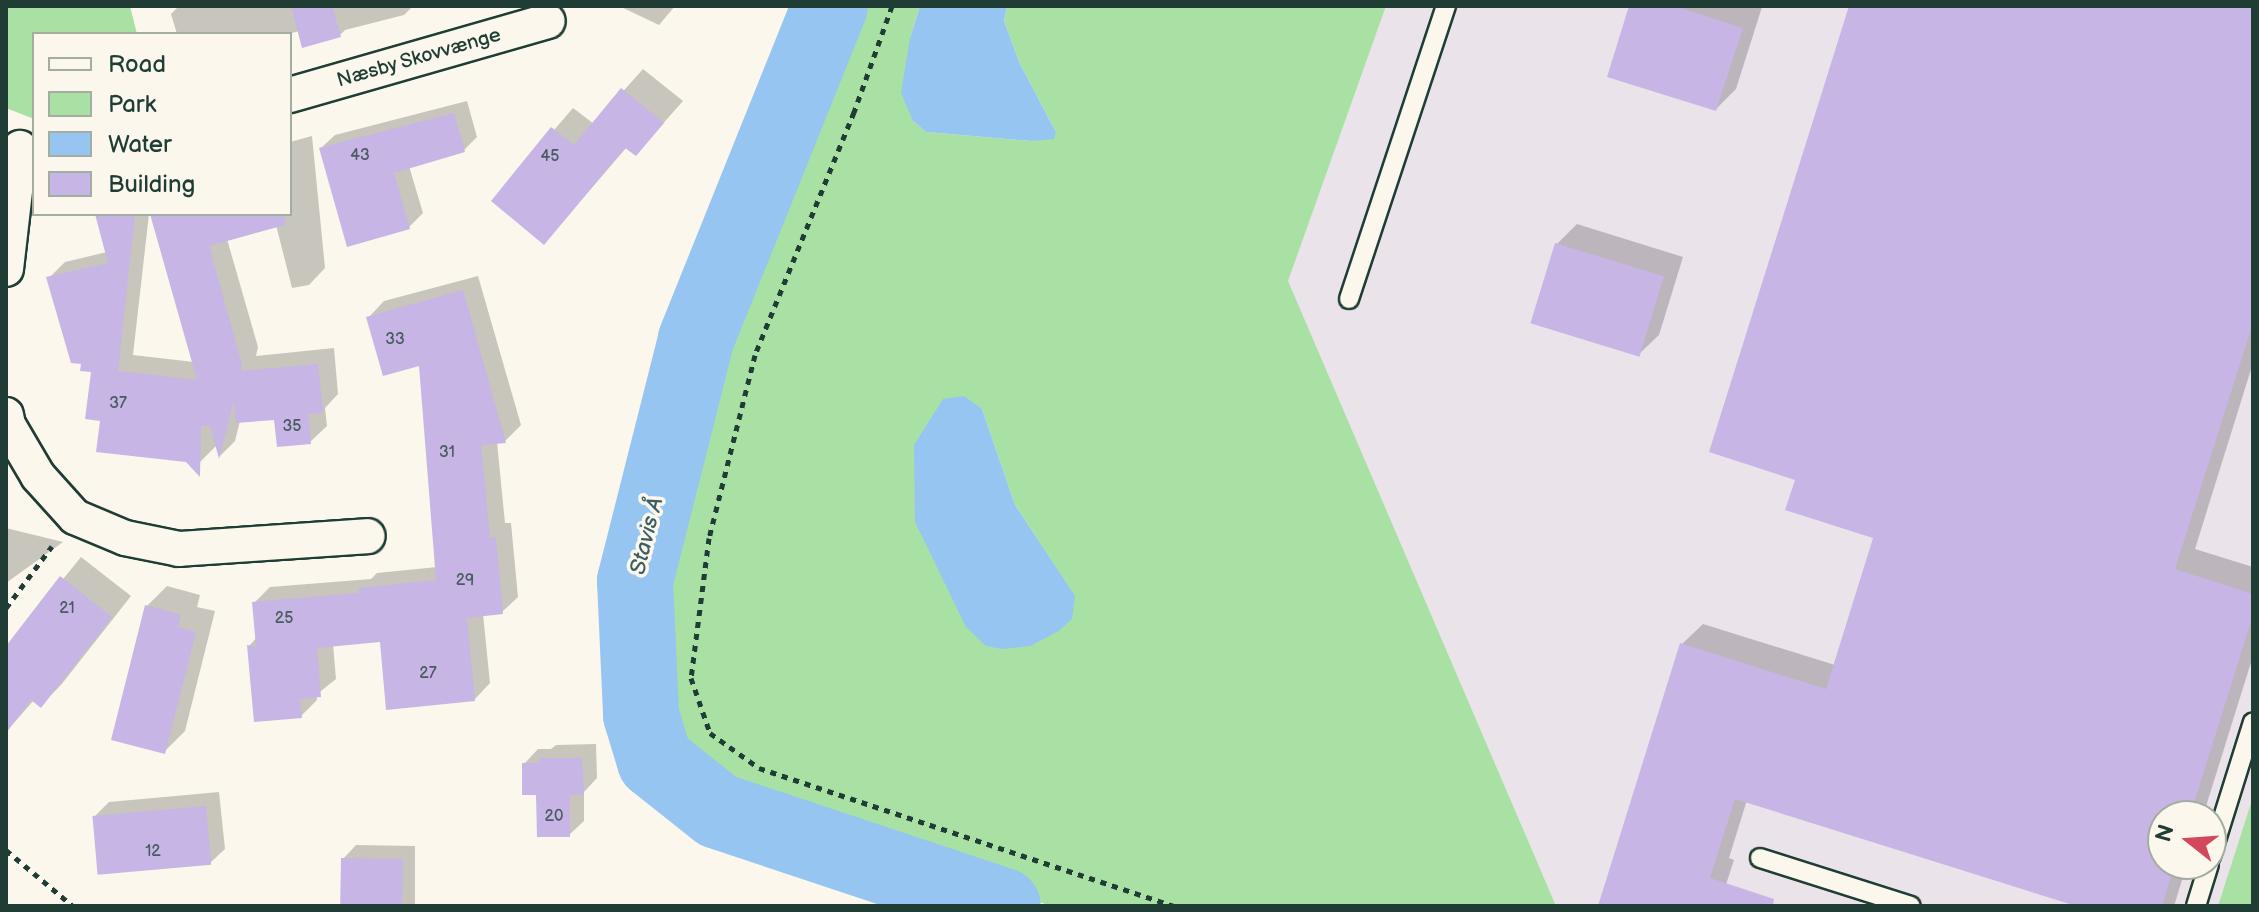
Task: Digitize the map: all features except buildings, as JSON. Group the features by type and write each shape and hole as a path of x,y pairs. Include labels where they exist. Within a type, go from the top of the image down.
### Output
{"street":[{"name":"Næsby Skovvænge","path":"292,94 548,21"},
{"path":"6,269 20,146"},
{"path":"6,415 8,425 38,476 75,517 125,538 179,549 368,536"}],"lane":[{"path":"1349,299 1446,6"},
{"path":"2227,805 2253,722"},
{"path":"1760,858 1911,906"},
{"path":"2196,906 2204,880"}],"path":[{"path":"892,6 854,112 755,355 709,538 691,678 710,733 759,768 1174,906"},
{"path":"6,608 75,517"},
{"path":"6,850 73,906"}],"shaded area":[{"path":"1386,6 2253,6 2253,906 1556,906 1287,281"}],"green space":[{"path":"6,6 130,6 136,32 32,32 32,118 6,108"},
{"path":"856,6 920,6 910,38 913,121 926,132 1031,141 1056,132 1020,64 1004,21 1007,6 1386,6 1288,281 1556,906 1051,906 802,821 742,794 698,768 665,736 653,696 657,607 672,535 742,298","holes":["943,399 982,409 1015,505 1059,571"]},
{"path":"2253,797 2253,906 2218,906"}],"water":[{"path":"920,6 1007,6 1004,21 1020,64 1056,132 1054,139 1031,141 926,132 913,121 901,93 910,38"},
{"path":"964,396 982,409 1015,505 1075,596 1072,619 1059,631 1030,646 1002,649 986,646 966,627 915,522 914,445 943,399"}],"waterway":[{"name":"Stavis Å","path":"830,6 696,340 635,581 641,715 655,761 718,811 1003,906"}]}
